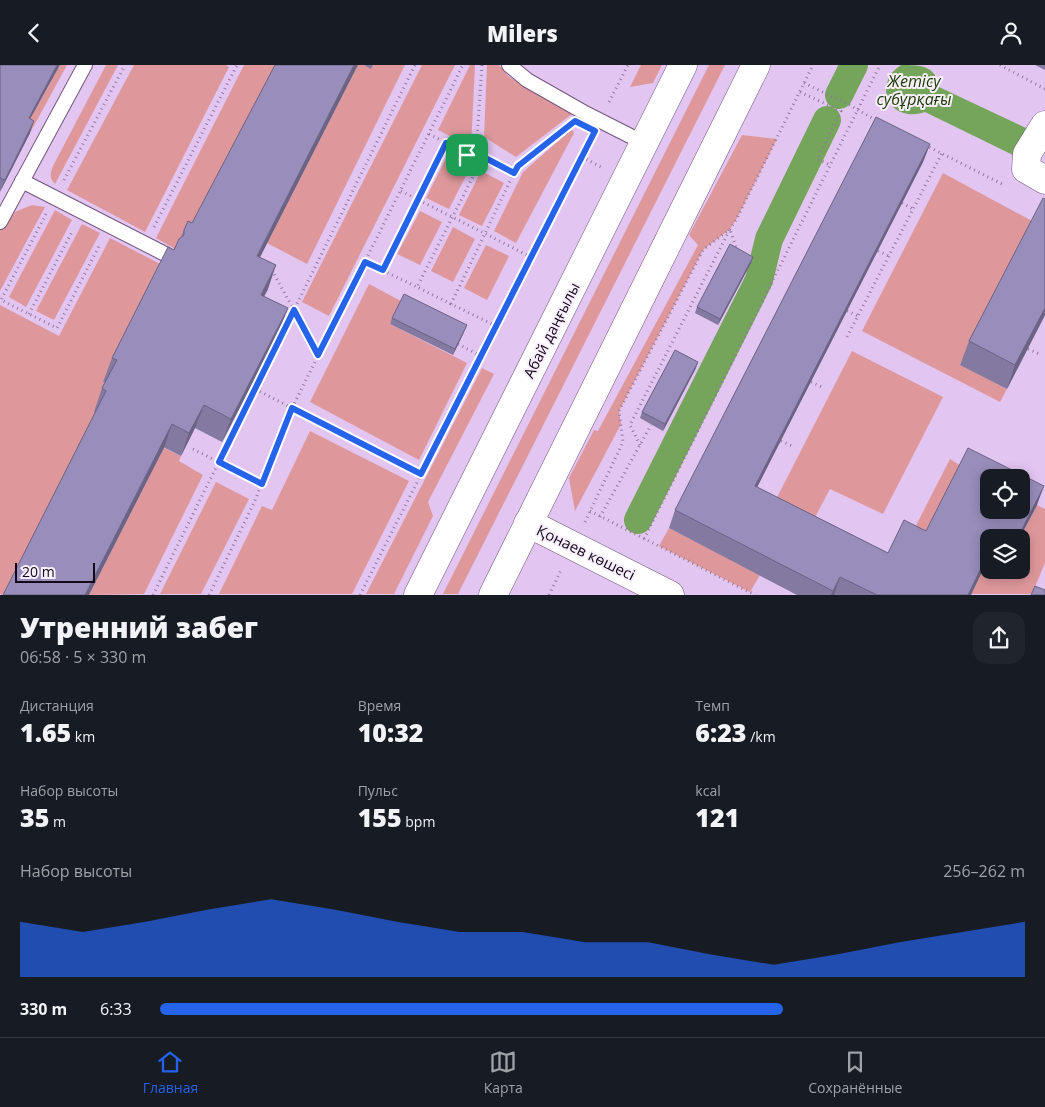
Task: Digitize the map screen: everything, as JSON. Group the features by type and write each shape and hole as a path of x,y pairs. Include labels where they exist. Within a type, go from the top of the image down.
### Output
{"main road":[{"name":"Абай даңғылы","path":"418,595 683,65"},
{"path":"493,595 756,65"},
{"path":"1045,125 1027,154 1026,169 1045,180"},
{"name":"Қонаев көшесі","path":"528,523 670,595"}],"lane":[{"path":"0,222 85,65"},
{"path":"509,65 527,80 598,126 644,143"},
{"path":"22,181 167,255"}],"path":[{"path":"145,244 237,65"},
{"path":"153,595 219,462 253,388 294,310 415,65"},
{"path":"209,595 254,503 292,408 463,65"},
{"path":"476,153 482,65"},
{"path":"360,595 628,65"},
{"path":"640,445 630,425 730,229 737,219 813,65"},
{"path":"644,539 880,65"},
{"path":"1000,65 1045,89"},
{"path":"804,83 883,123"},
{"path":"800,92 841,111 817,159 830,165"},
{"path":"451,303 518,166 575,121 598,126"},
{"path":"429,134 467,155 476,153 514,173"},
{"path":"383,270 446,143"},
{"path":"925,145 1010,189"},
{"path":"847,337 942,153"},
{"path":"417,287 483,157"},
{"path":"582,157 606,170"},
{"path":"400,191 531,257"},
{"path":"902,203 913,209"},
{"path":"29,314 82,212"},
{"path":"730,229 740,257"},
{"path":"730,229 703,250 619,411 623,442 590,511 755,595"},
{"path":"878,251 889,256"},
{"path":"365,262 496,326"},
{"path":"269,265 318,355"},
{"path":"847,311 858,317"},
{"path":"458,344 481,356"},
{"path":"1028,349 1039,354"},
{"path":"811,382 822,387"},
{"path":"253,388 421,474"},
{"path":"600,517 651,425"},
{"path":"781,441 792,446"},
{"path":"193,449 262,484"},
{"path":"549,595 558,576"}],"shaded area":[{"path":"60,65 67,65 30,133 0,83 39,103"},
{"path":"106,65 118,65 55,184 51,176 53,166"},
{"path":"134,65 226,65 229,67 145,232 67,190"},
{"path":"244,65 279,65 184,247 177,250 156,238"},
{"path":"358,65 371,68 373,65 405,65 307,264 267,243"},
{"path":"422,65 455,65 329,316 302,302"},
{"path":"470,65 475,65 471,147 438,130"},
{"path":"487,65 499,65 508,76 572,114 516,157 484,137"},
{"path":"641,65 662,65 653,83 630,87"},
{"path":"709,65 725,65 458,594 443,594"},
{"path":"572,129 574,133 516,243 494,231 523,172"},
{"path":"742,135 777,139 730,229 703,250 619,411 621,424 575,511 569,478 594,430 598,431 698,245 689,235"},
{"path":"448,154 471,166 449,209 426,198"},
{"path":"481,171 504,183 482,226 459,215"},
{"path":"943,173 1034,222 960,364 1007,389 1000,402 862,331"},
{"path":"32,205 45,207 0,291 0,228 15,212"},
{"path":"55,210 72,220 26,307 9,297"},
{"path":"420,211 442,222 420,265 397,254"},
{"path":"82,224 100,233 54,320 36,311"},
{"path":"453,227 475,239 453,282 431,271"},
{"path":"110,238 168,268 108,384 98,414 6,595 0,594 0,305 59,336"},
{"path":"486,245 509,256 487,300 464,288"},
{"path":"369,284 401,301 390,324 467,363 419,460 310,402"},
{"path":"852,351 943,397 883,514 830,489 806,534 768,515"},
{"path":"482,368 494,374 428,502 433,516 394,594 366,594"},
{"path":"310,431 409,481 352,594 219,594 262,506 272,510"},
{"path":"164,448 181,456 179,461 203,475 144,594 89,595"},
{"path":"950,459 961,466 982,529 980,529 980,579 1030,579 1030,529 1024,529 1037,505 1045,509 1045,563 1032,594 971,594 907,543"},
{"path":"216,482 249,499 201,594 160,594"},
{"path":"669,528 760,575 750,592 659,546"}],"water":[{"name":"Жетісу субұрқағы","path":"901,65 921,66 931,70 939,87 1026,128 1013,155 925,112 902,113 894,108 886,92 887,82 892,73"}],"building":[{"path":"0,65 57,65 29,118 34,121 5,180 0,178"},
{"path":"275,65 354,65 257,256 276,265 261,295 288,308 231,419 204,405 189,433 172,424 85,595 3,595 106,391 102,388 117,360 112,358 168,247 174,250 179,239 184,235 188,221 192,223"},
{"path":"876,117 930,144 755,486 888,553 904,520 926,531 968,448 1010,469 980,469 980,519 1027,519 1022,529 980,529 980,570 968,595 877,595 840,577 833,591 675,510"},
{"path":"1043,198 1045,199 1045,308 1015,365 969,341"},
{"path":"730,244 753,257 720,319 697,307"},
{"path":"404,294 467,325 455,349 392,318"},
{"path":"675,350 698,362 665,424 642,412"},
{"path":"1030,479 1044,486 1030,513"},
{"path":"1035,586 1045,590 1045,595 1031,595"}],"waterway":[{"path":"839,95 854,65"},
{"path":"638,520 759,280 769,239 827,120"}],"route":[{"path":"575,121 595,131 421,474 292,408 262,484 219,462 294,310 318,355 365,262 383,270 446,143 467,155 476,153 514,173 518,166 575,121"}]}
